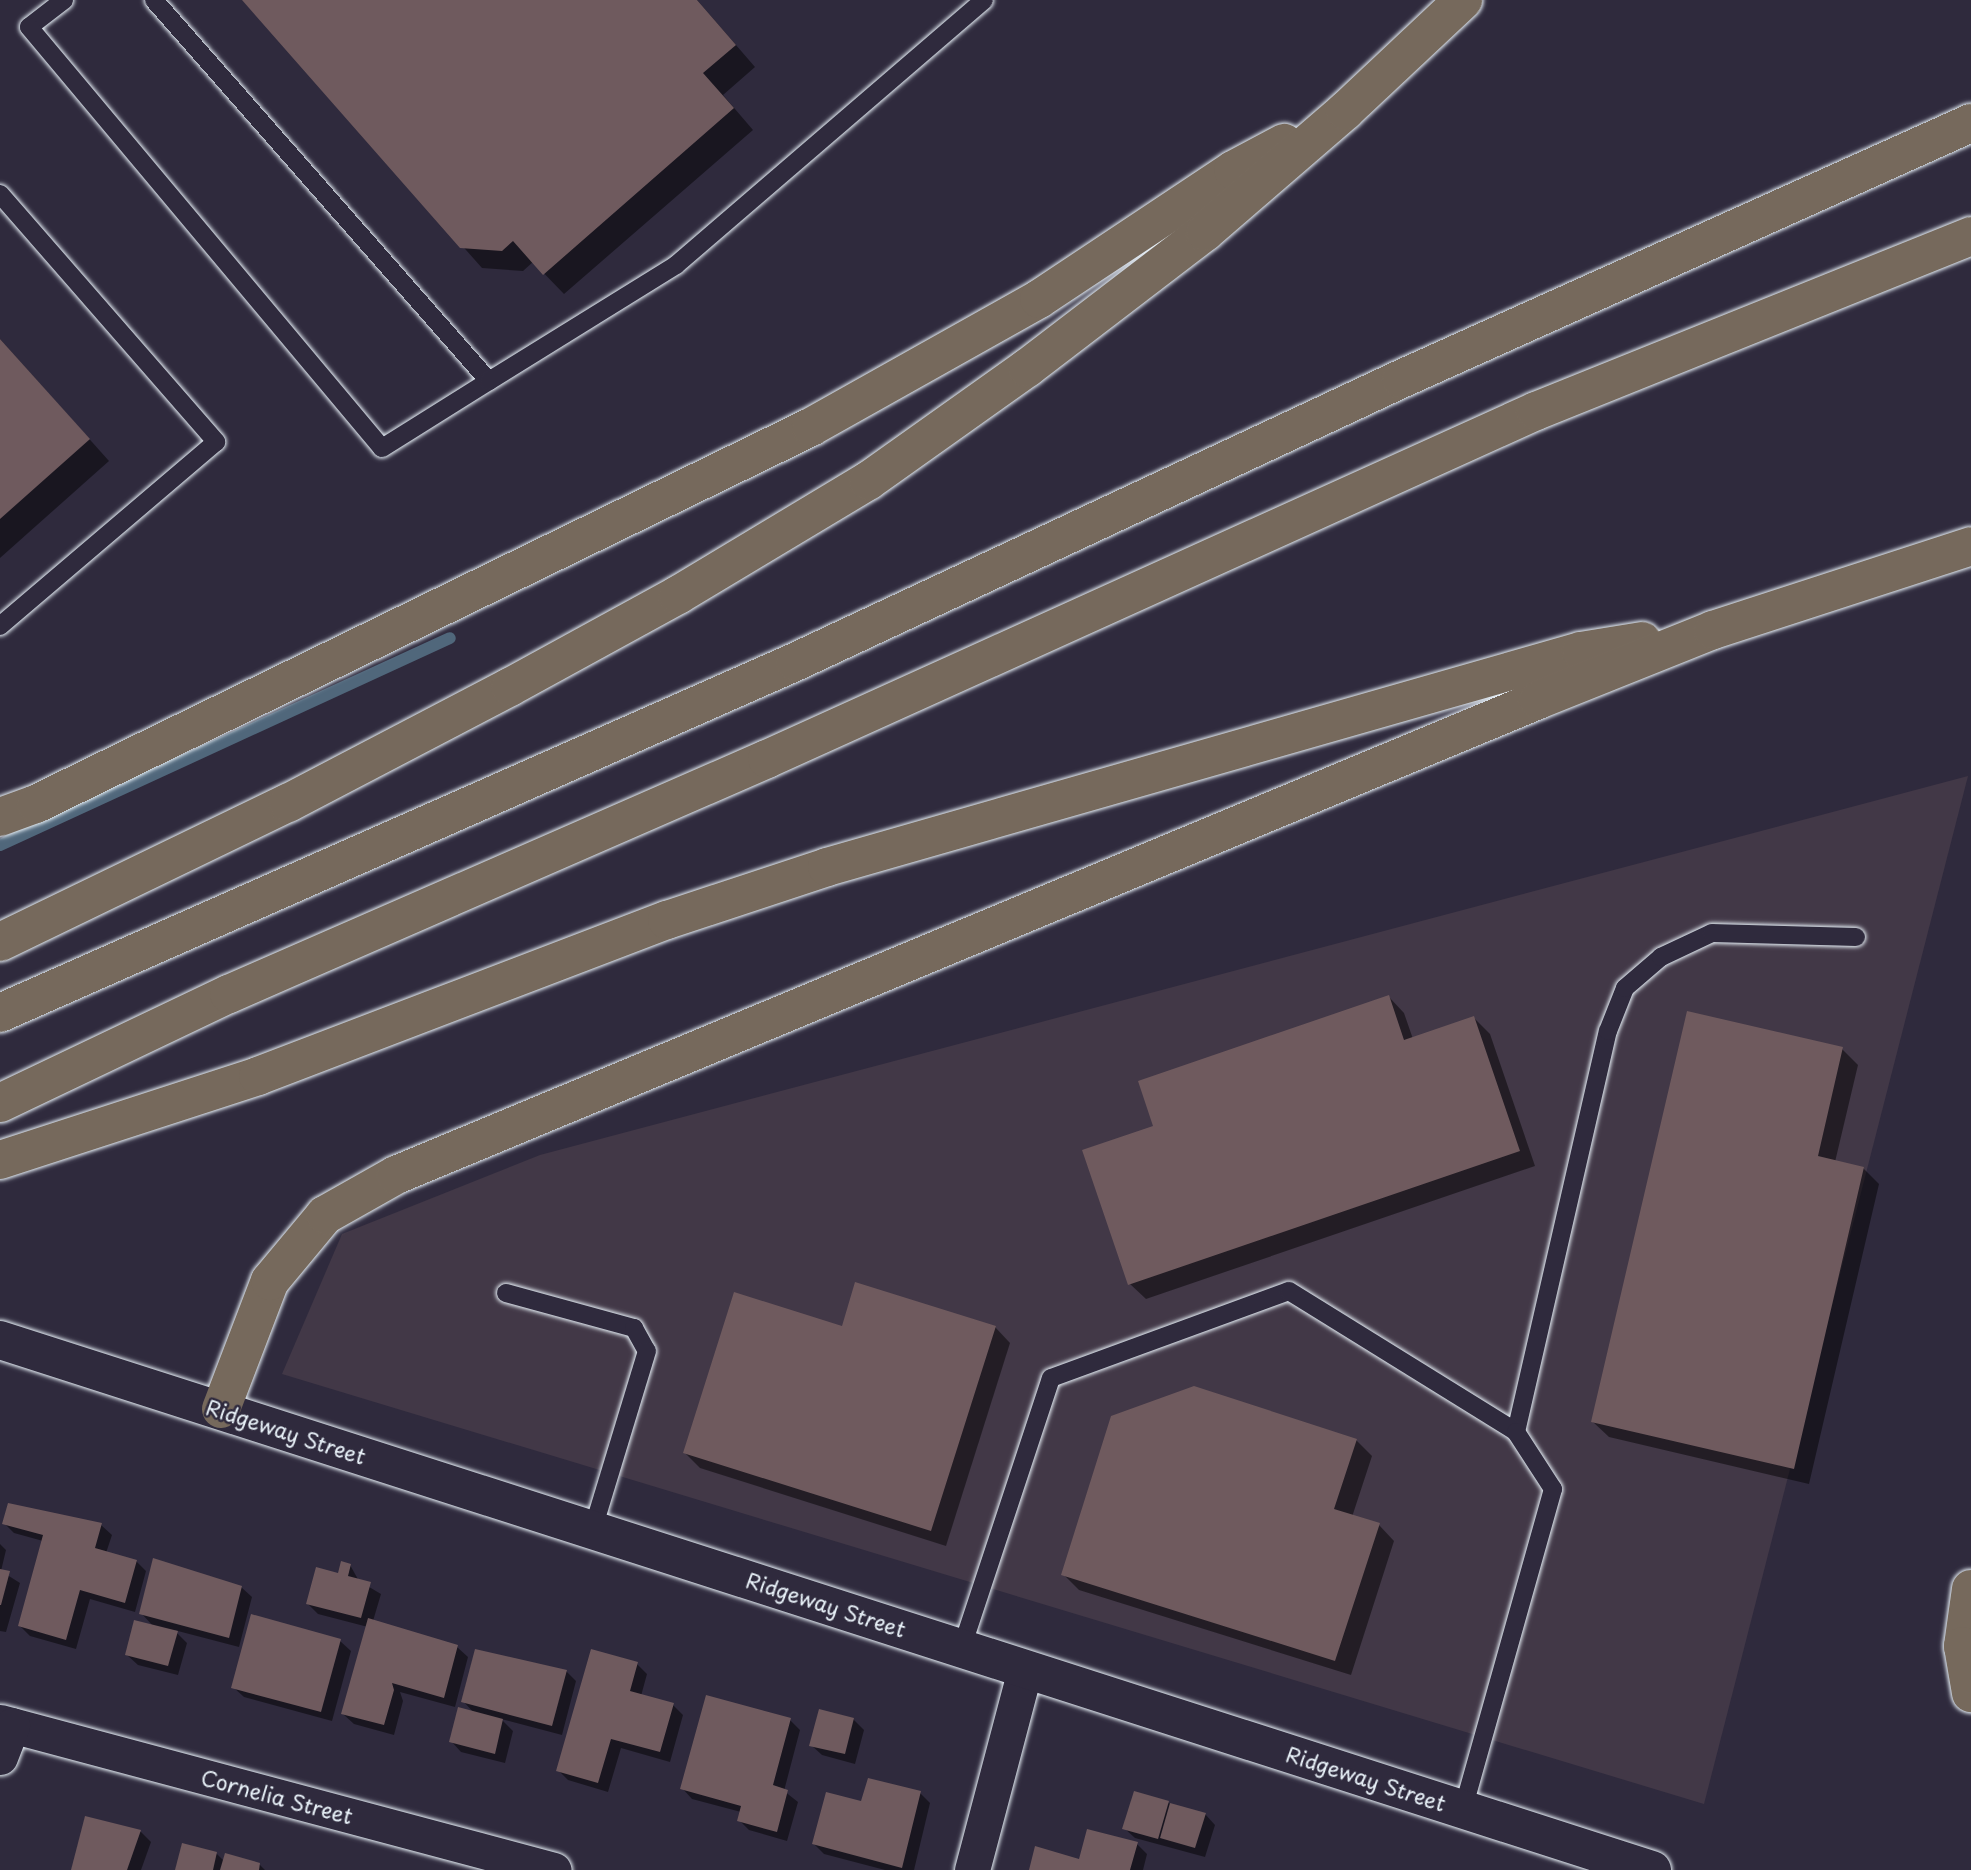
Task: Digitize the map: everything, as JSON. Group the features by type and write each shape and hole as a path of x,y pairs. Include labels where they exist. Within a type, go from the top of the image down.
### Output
{"highway":[{"path":"0,942 288,803 510,687 678,595 868,481 1027,368 1205,232 1345,111 1463,0"},
{"path":"0,817 36,804 811,427 1039,299 1233,170 1345,111"},
{"path":"0,1013 795,662 1401,379 1971,123"},
{"path":"0,1103 229,994 780,753 1536,411 1971,236"},
{"path":"220,1409 270,1281 325,1215 396,1175 1713,630 1954,552"},
{"path":"0,1160 258,1076 667,920 827,867 1581,651 1713,630"},
{"path":"1971,1589 1963,1646 1971,1693"}],"street":[{"name":"Ridgeway Street","path":"0,1340 1652,1870"},
{"path":"972,1870 1025,1669"},
{"path":"0,1757 6,1723"},
{"name":"Cornelia Street","path":"6,1723 472,1859 554,1870"}],"lane":[{"path":"64,0 29,27 382,448 676,265 984,0"},
{"path":"154,0 489,380"},
{"path":"0,194 216,442 0,626"},
{"path":"1516,1432 1608,1031 1625,988 1661,957 1712,933 1856,937"},
{"path":"962,1647 1051,1378 1289,1291 1516,1432 1553,1489 1463,1809"},
{"path":"506,1293 634,1328 648,1351 593,1530"}],"shaded area":[{"path":"1968,776 1704,1804 282,1374 342,1234 540,1155"}],"building":[{"path":"242,0 697,0 736,45 703,73 734,108 543,275 513,241 502,251 460,248"},
{"path":"0,339 90,439 0,519"},
{"path":"1389,995 1404,1040 1474,1016 1520,1151 1128,1285 1082,1150 1153,1126 1138,1081"},
{"path":"1687,1011 1843,1047 1818,1156 1864,1167 1794,1469 1591,1422"},
{"path":"855,1282 996,1326 931,1531 683,1453 734,1292 842,1326"},
{"path":"1194,1386 1357,1439 1334,1509 1380,1523 1335,1661 1061,1575 1111,1416"},
{"path":"8,1503 102,1523 95,1548 137,1560 125,1603 80,1590 66,1640 18,1626 43,1535 2,1524"},
{"path":"153,1558 242,1586 229,1638 139,1614"},
{"path":"341,1561 351,1564 348,1576 371,1582 361,1618 306,1604 316,1567 338,1573"},
{"path":"0,1569 10,1571 1,1605 0,1605"},
{"path":"251,1614 341,1639 321,1712 231,1688"},
{"path":"368,1618 458,1645 444,1698 392,1683 394,1690 384,1725 341,1714"},
{"path":"134,1620 178,1631 168,1666 125,1655"},
{"path":"475,1649 567,1670 552,1726 461,1702"},
{"path":"591,1649 638,1662 630,1691 674,1703 660,1752 611,1739 598,1783 556,1771"},
{"path":"706,1695 791,1718 773,1785 788,1790 777,1832 737,1821 741,1806 680,1789"},
{"path":"458,1707 503,1719 495,1754 449,1742"},
{"path":"819,1709 854,1718 845,1754 809,1746"},
{"path":"868,1778 921,1791 902,1868 812,1844 826,1792 861,1801"},
{"path":"1134,1791 1169,1801 1158,1839 1122,1829"},
{"path":"1170,1803 1206,1813 1195,1848 1160,1838"},
{"path":"85,1816 141,1830 127,1870 71,1870"},
{"path":"1087,1829 1138,1842 1130,1870 1029,1870 1035,1846 1079,1859"},
{"path":"182,1843 217,1852 213,1870 175,1870"},
{"path":"225,1853 260,1863 259,1870 220,1870"}],"waterway":[{"path":"0,845 450,638"}]}
